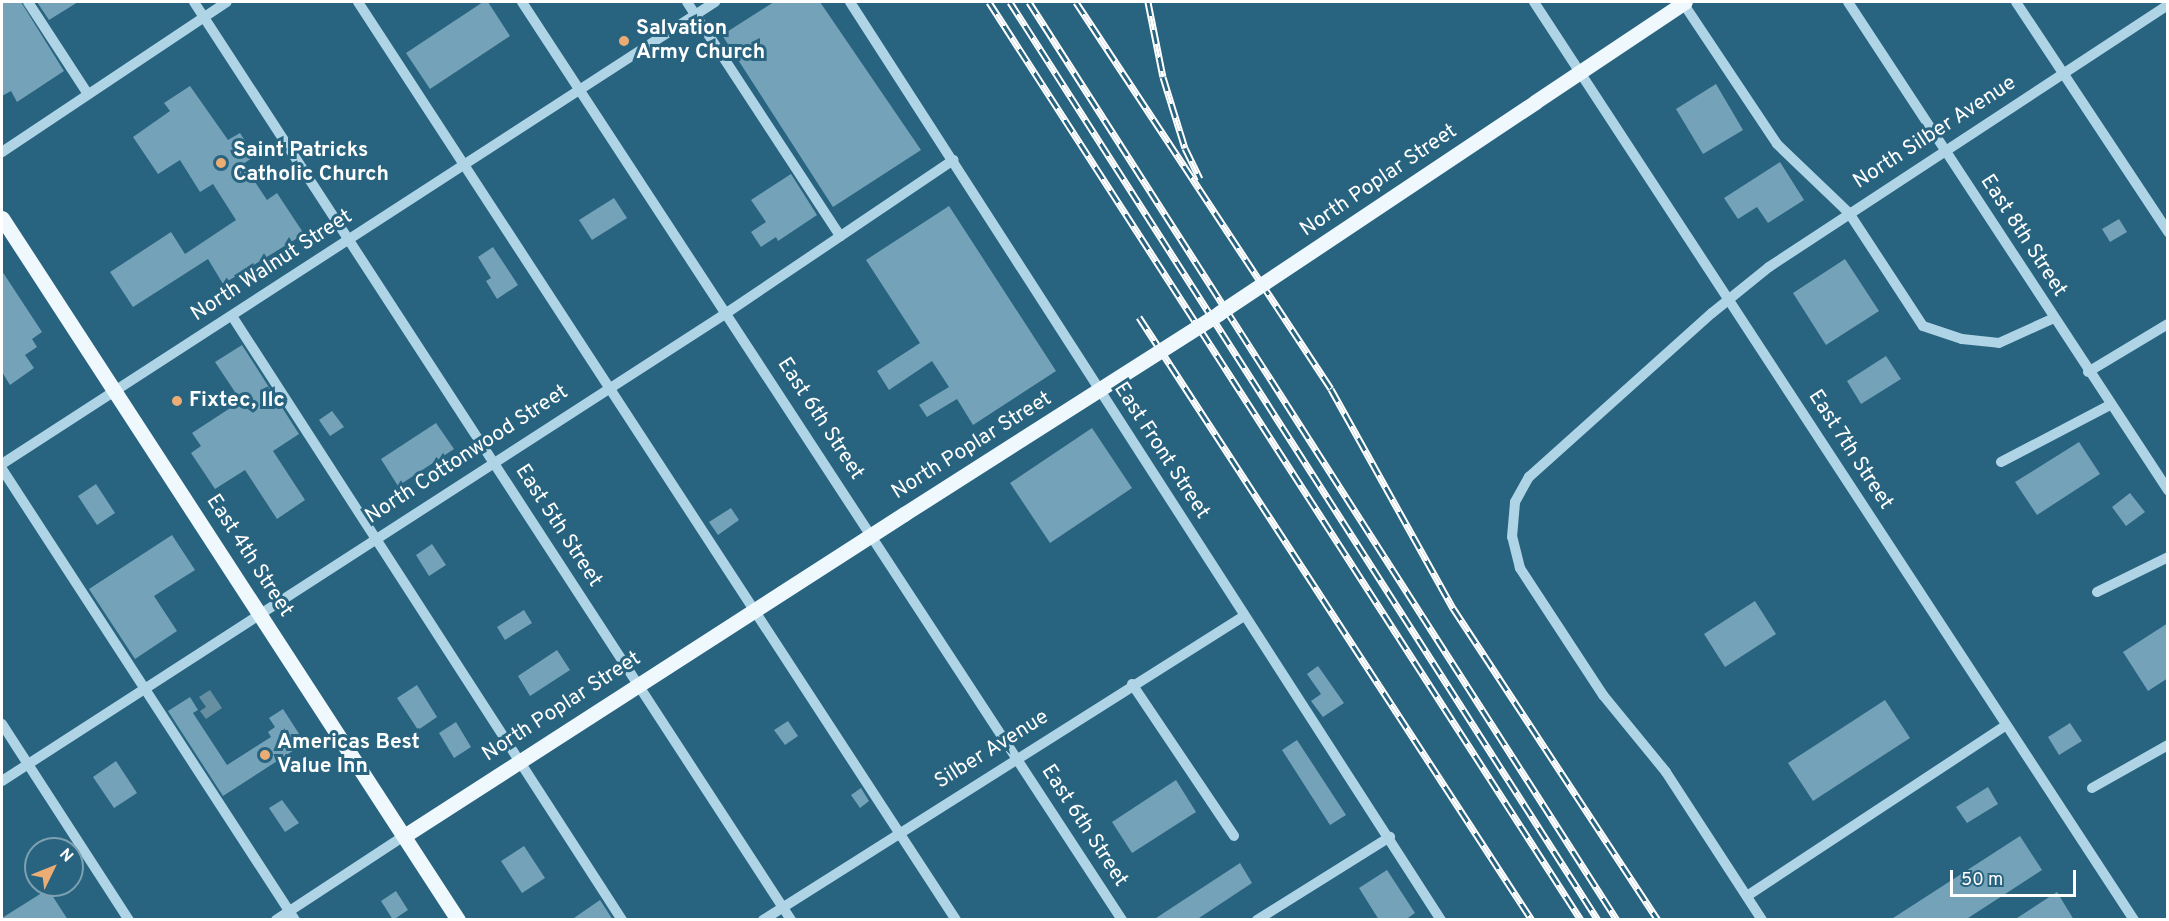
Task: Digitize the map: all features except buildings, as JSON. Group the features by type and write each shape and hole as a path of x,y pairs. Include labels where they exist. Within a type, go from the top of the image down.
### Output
{"main road":[{"name":"North Poplar Street","path":"404,836 637,683 1219,313 1684,2"},
{"name":"East 4th Street","path":"2,218 261,613 458,920"}],"street":[{"path":"28,2 88,94"},
{"name":"East 5th Street","path":"195,2 791,920"},
{"path":"2,152 227,2"},
{"path":"358,2 956,920"},
{"name":"East 6th Street","path":"522,2 728,312 1122,920"},
{"path":"687,2 840,236"},
{"name":"North Walnut Street","path":"2,464 715,2"},
{"name":"East Front Street","path":"850,2 1244,615 1390,837 1441,920"},
{"name":"East 7th Street","path":"1534,2 2134,920"},
{"path":"1684,2 1777,144 1849,213 1923,326 1962,339 2000,343 2054,318"},
{"name":"East 8th Street","path":"1848,2 2088,372 2168,490"},
{"path":"2016,2 2168,232"},
{"name":"North Silber Avenue","path":"1762,920 1665,772 1603,695 1542,605 1520,568 1512,537 1515,502 1529,477 1728,300 1849,213 2168,5"},
{"name":"North Cottonwood Street","path":"2,781 376,537 728,312 953,160"},
{"path":"232,315 622,920"},
{"path":"2088,372 2168,324"},
{"path":"2001,462 2110,405"},
{"path":"2,470 292,915"},
{"path":"2097,592 2168,557"},
{"name":"Silber Avenue","path":"763,920 1016,757 1244,615"},
{"path":"1132,684 1234,836"},
{"path":"2,724 129,920"},
{"path":"1746,896 2006,725"},
{"path":"2092,788 2168,744"},
{"name":"North Poplar Street","path":"276,920 292,915 404,836"},
{"path":"1257,920 1390,837"}],"water":[{"path":"210,690 222,708 206,719 200,711 206,707 199,697"}],"railway":[{"path":"989,2 1581,920"},
{"path":"1010,2 1598,920"},
{"path":"1029,2 1617,920"},
{"path":"1076,2 1331,389 1453,608 1658,920"},
{"path":"1148,2 1163,77 1185,148 1200,179"},
{"path":"1139,317 1532,920"}],"place":[{"name":"Salvation Army Church","path":"624,41"},
{"name":"Saint Patricks Catholic Church","path":"221,163"},
{"name":"Fixtec, llc","path":"177,401"},
{"name":"Americas Best Value Inn","path":"265,755"}]}
